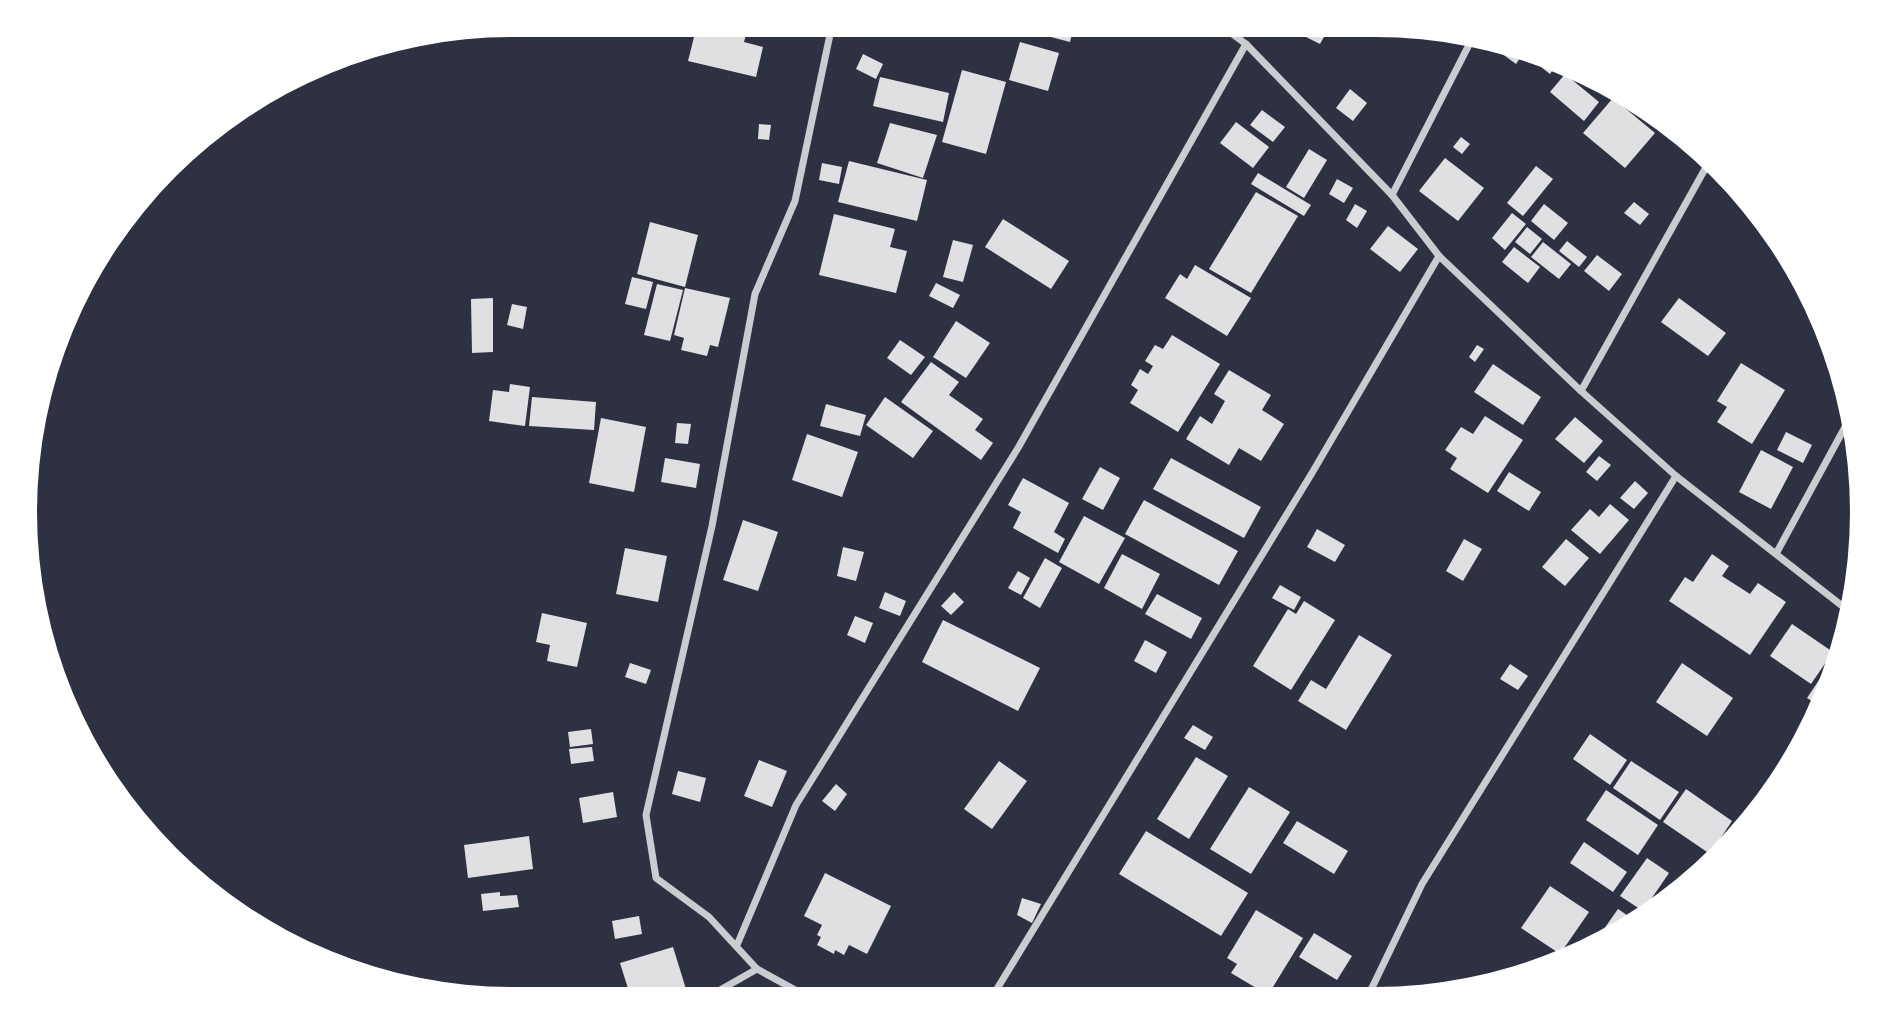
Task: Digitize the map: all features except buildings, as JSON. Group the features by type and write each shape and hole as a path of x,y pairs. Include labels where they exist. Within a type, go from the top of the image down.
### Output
{"street":[{"path":"789,987 757,969 709,917 656,878 646,816 712,526 755,294 795,201 829,37"},
{"path":"1236,37 1392,195 1439,256 1581,391 1676,476 1777,552 1841,605"},
{"path":"737,945 796,805 1018,449 1246,44"},
{"path":"1392,195 1469,46"},
{"path":"1581,391 1704,170"},
{"path":"998,987 1312,473 1439,256"},
{"path":"1777,552 1843,431"},
{"path":"1372,987 1422,884 1676,476"},
{"path":"725,987 757,969"}]}
